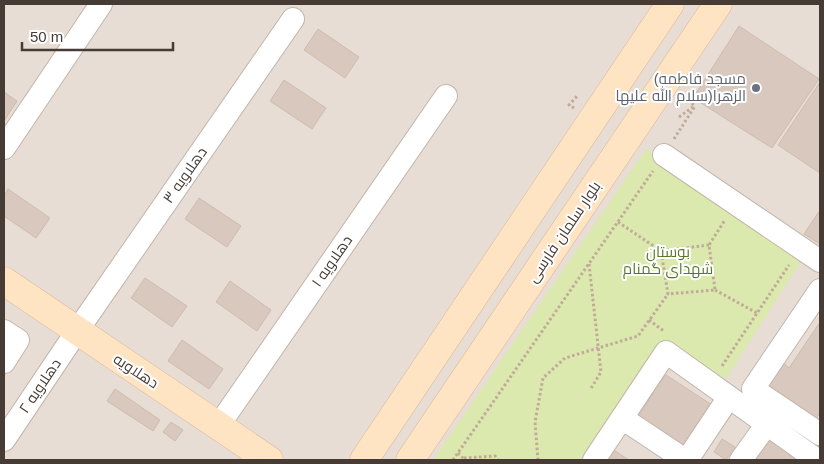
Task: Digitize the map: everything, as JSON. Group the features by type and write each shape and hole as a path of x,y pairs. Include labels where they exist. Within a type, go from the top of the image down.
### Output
{"main road":[{"path":"364,460 670,4"},
{"name":"بلوار سلمان فارسی","path":"410,460 718,4"},
{"name":"دهلاویه","path":"4,282 269,460"}],"street":[{"path":"4,148 102,4"},
{"name":"دهلاویه ۳","path":"76,331 293,19"},
{"name":"دهلاویه ۱","path":"219,425 446,96"},
{"path":"664,155 820,261"},
{"path":"820,290 753,389 820,434"},
{"path":"4,331 18,340 4,362"},
{"name":"دهلاویه ۲","path":"4,440 76,331"},
{"path":"594,460 666,352 817,460"},
{"path":"622,418 686,460 729,397"},
{"path":"741,460 766,424"}],"path":[{"path":"453,460 664,155 695,106 679,117"},
{"path":"715,290 709,246 736,204"},
{"path":"618,222 661,251 709,246"},
{"path":"719,370 800,248"},
{"path":"538,460 535,422 543,378 565,358 638,336 668,294 661,251"},
{"path":"589,264 601,372 590,390"},
{"path":"668,294 715,290 757,313"},
{"path":"649,320 672,337"},
{"path":"458,453 465,459 495,456 498,460"}],"shaded area":[{"path":"4,4 820,4 820,460 4,460"}],"green space":[{"name":"بوستان شهدای گمنام","path":"646,149 805,255 726,379 665,341 580,460 433,460"}],"building":[{"name":"(مسجد فاطمه الزهرا(سلام الله علیها","path":"739,26 819,79 772,148 693,98"},
{"path":"318,29 359,57 345,78 304,50"},
{"path":"284,80 326,108 312,129 270,101"},
{"path":"820,82 820,173 778,145"},
{"path":"4,92 17,101 4,121"},
{"path":"8,189 50,218 36,238 4,216 4,196"},
{"path":"199,198 241,226 227,247 185,219"},
{"path":"820,210 820,244 804,234"},
{"path":"145,278 187,306 172,327 131,298"},
{"path":"230,281 271,310 257,331 216,302"},
{"path":"820,322 820,413 813,423 763,389 782,362 789,368"},
{"path":"182,340 223,369 209,389 168,361"},
{"path":"666,375 712,405 683,449 637,418 654,392 650,389 655,381 659,384"},
{"path":"115,389 160,420 153,431 107,401"},
{"path":"171,422 183,430 175,441 163,432"},
{"path":"771,438 803,460 755,460"},
{"path":"722,439 735,447 726,460 714,452"},
{"path":"609,447 629,460 600,460"}],"place":[{"name":"(مسجد فاطمه الزهرا(سلام الله علیها","path":"756,88"}]}
